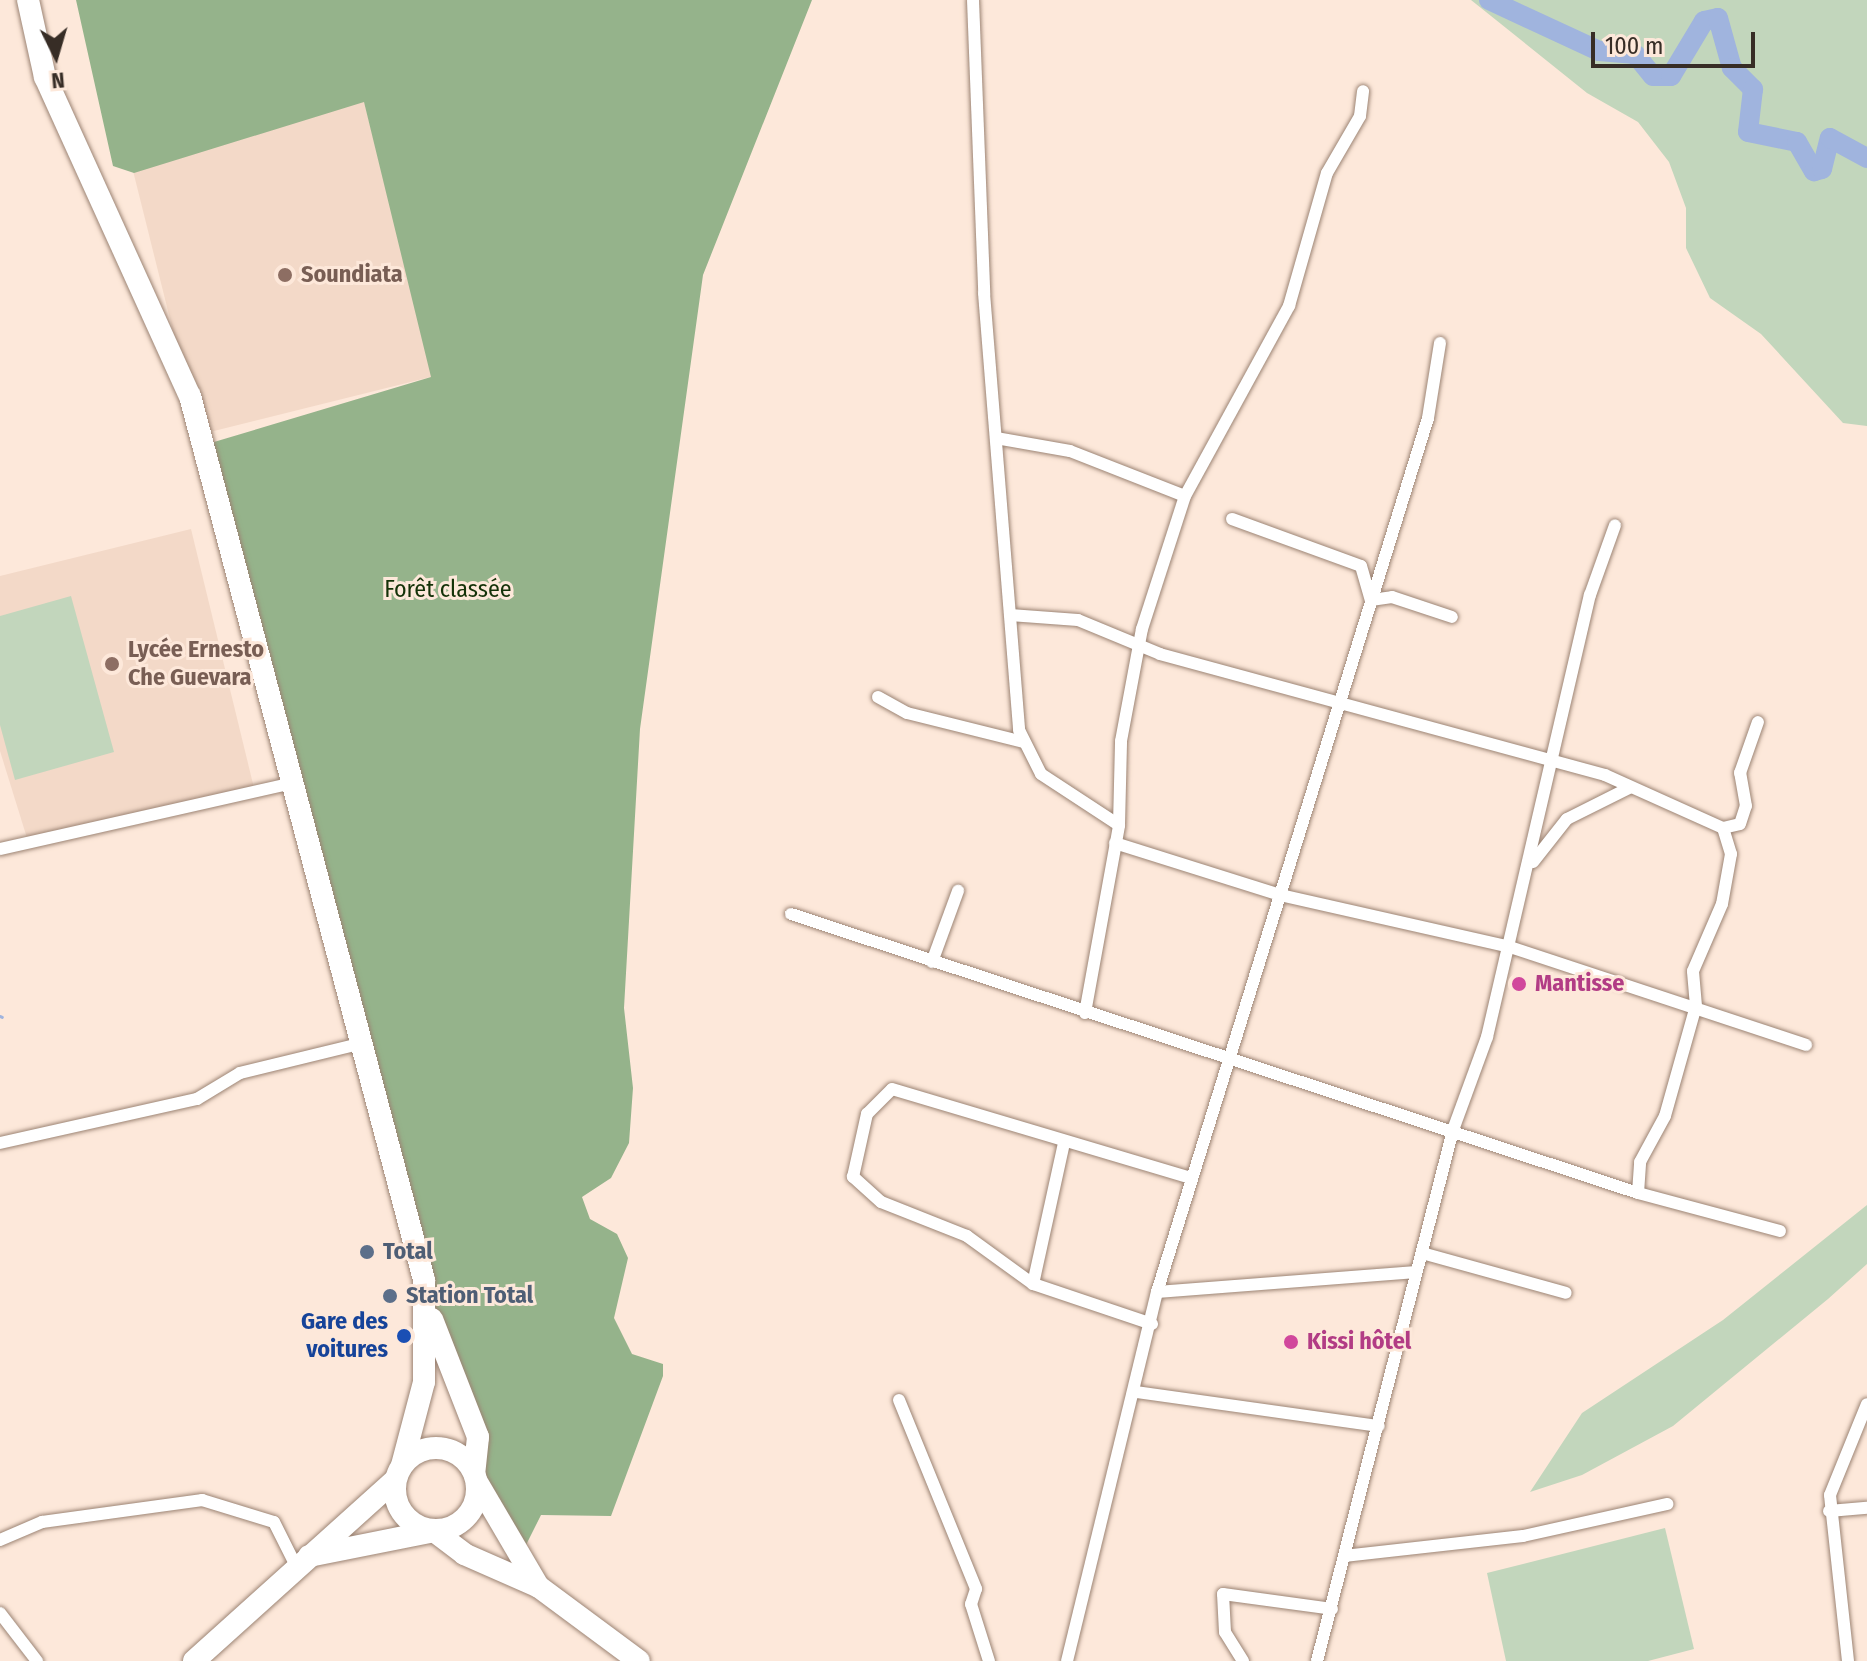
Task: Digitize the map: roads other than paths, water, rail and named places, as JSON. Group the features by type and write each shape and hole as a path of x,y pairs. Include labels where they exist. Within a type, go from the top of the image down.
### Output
{"highway":[{"path":"28,0 45,77 190,396 363,1043 429,1311 478,1437 476,1478 467,1517 434,1531 303,1562"},
{"path":"429,1311 424,1382 399,1472 403,1514 434,1531 464,1554 539,1587 639,1661"},
{"path":"194,1661 399,1472 434,1448 458,1454 487,1489 539,1587"}],"street":[{"path":"973,0 996,438 1023,742 1041,774 1119,825"},
{"path":"1085,1013 1119,825 1121,741 1139,646 1185,496 1289,306 1327,173 1360,116 1363,91"},
{"path":"1067,1661 1136,1392 1157,1292 1224,1060 1342,705 1428,418 1440,343"},
{"path":"996,438 1070,451 1185,496"},
{"path":"1232,519 1361,566 1371,600"},
{"path":"1317,1661 1453,1130 1487,1037 1507,946 1555,763 1590,595 1615,525"},
{"path":"1371,600 1392,597 1452,617"},
{"path":"1010,615 1078,620 1139,646 1555,763 1629,788 1723,828 1740,824 1746,806 1740,773 1758,722"},
{"path":"878,697 907,713 1023,742"},
{"path":"0,849 294,783"},
{"path":"1528,868 1567,819 1629,788"},
{"path":"1638,1193 1640,1162 1665,1116 1696,1006 1693,971 1722,904 1731,854 1723,828"},
{"path":"1115,843 1280,895 1507,946 1696,1006 1806,1045"},
{"path":"932,962 958,891"},
{"path":"791,914 1224,1060 1453,1130 1638,1193 1780,1231"},
{"path":"0,1143 197,1099 240,1073 363,1043"},
{"path":"1152,1324 1033,1284 967,1236 881,1202 853,1177 867,1114 892,1089 1064,1143 1190,1178"},
{"path":"1033,1284 1064,1143"},
{"path":"1422,1253 1566,1293"},
{"path":"1157,1292 1416,1272"},
{"path":"1136,1392 1379,1426"},
{"path":"899,1400 976,1589 971,1604 989,1661"},
{"path":"1848,1661 1829,1511 1867,1404"},
{"path":"0,1540 42,1522 202,1500 274,1522 303,1562"},
{"path":"1344,1556 1523,1536 1667,1504"},
{"path":"1829,1511 1867,1508"},
{"path":"1243,1661 1225,1632 1223,1594 1332,1609"},
{"path":"0,1613 37,1661"}],"waterway":[{"path":"1489,0 1599,51 1635,54 1653,76 1671,76 1704,21 1718,18 1732,68 1753,89 1748,132 1797,142 1814,171 1822,169 1830,138 1867,158"}],"place":[{"name":"Soundiata","path":"285,275"},
{"name":"Lycée Ernesto Che Guevara","path":"112,664"},
{"name":"Mantisse","path":"1519,984"},
{"name":"Total","path":"367,1252"},
{"name":"Station Total","path":"390,1296"},
{"name":"Gare des voitures","path":"404,1336"},
{"name":"Kissi hôtel","path":"1291,1342"}],"park label":[{"name":"Forêt classée","path":"448,590"}]}
